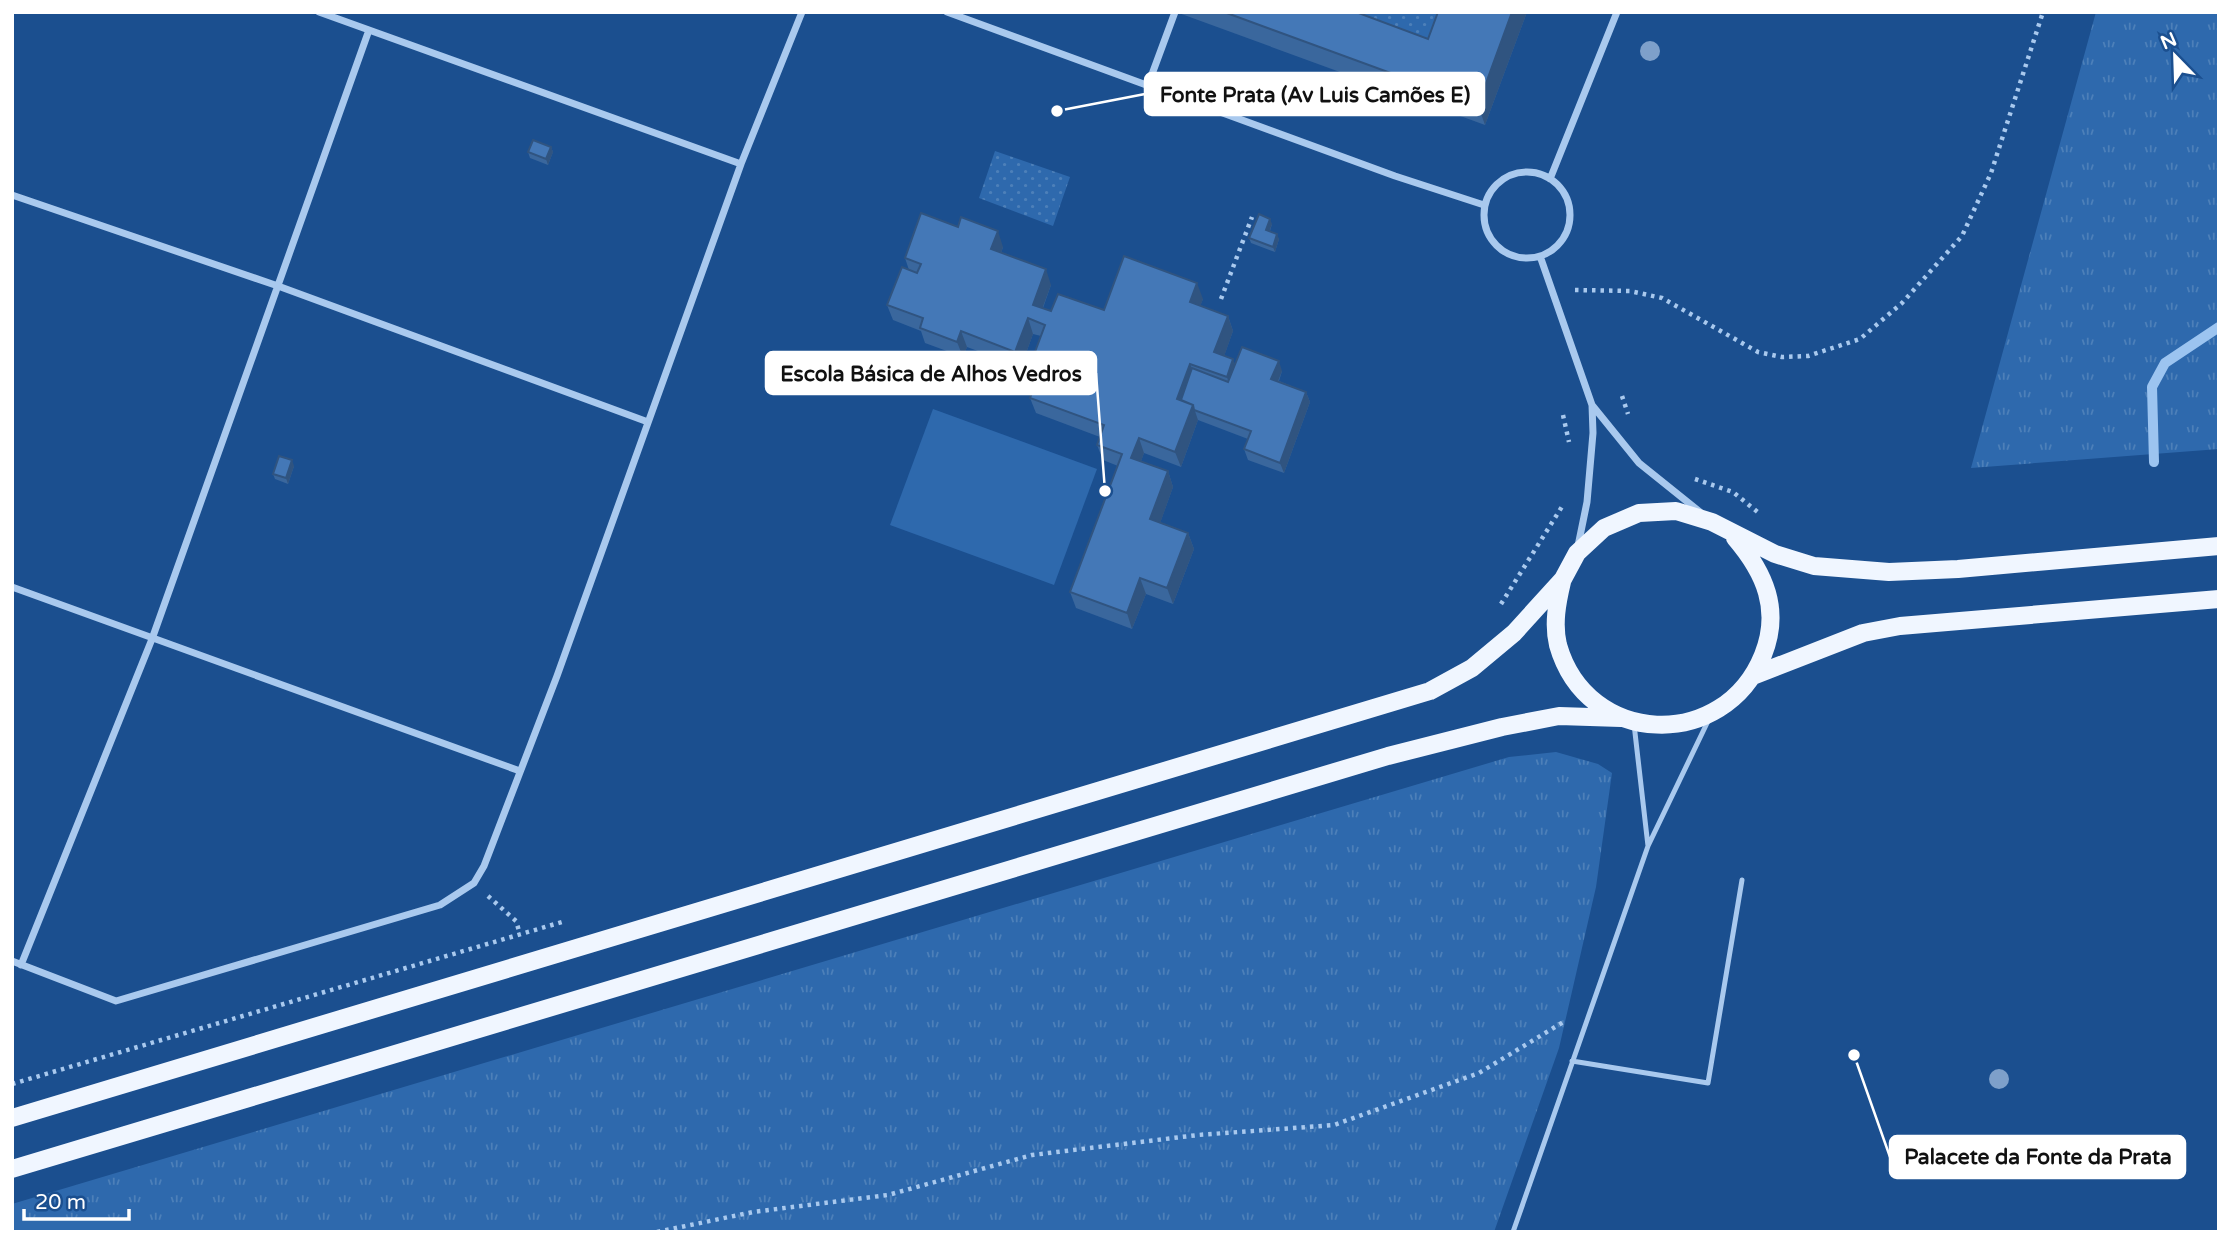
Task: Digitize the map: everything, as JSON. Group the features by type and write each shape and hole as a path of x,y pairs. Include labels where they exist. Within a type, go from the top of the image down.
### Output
{"main road":[{"path":"12,1118 1430,691 1472,668 1514,633 1563,579 1577,553 1604,528 1639,513 1676,511 1712,522 1732,535 1775,554 1814,565 1889,572 1958,569 2219,546"},
{"path":"12,1169 1388,757 1502,727 1559,716 1673,726 1711,715 1736,698 1755,675 1769,639 1770,601 1757,564 1732,535"},
{"path":"1563,579 1555,611 1557,633 1571,675 1592,700 1627,720"},
{"path":"1755,675 1863,633 1900,626 2219,600"}],"street":[{"path":"319,12 741,164"},
{"path":"12,961 116,1001 440,905 474,883 520,771 741,164 802,12"},
{"path":"947,12 1395,176 1484,205"},
{"path":"1148,85 1175,12"},
{"path":"1550,179 1617,12"},
{"path":"21,965 152,639 369,30"},
{"path":"1538,173 1550,179 1560,188 1570,214 1562,239 1541,256 1515,256 1493,242 1483,218 1484,205 1499,182 1511,175 1538,173"},
{"path":"12,195 278,286 648,422"},
{"path":"1541,256 1592,405 1593,433 1587,502 1577,553"},
{"path":"1592,405 1639,463 1712,522"},
{"path":"12,587 520,771"}],"lane":[{"path":"1513,1232 1648,846 1711,715"},
{"path":"1627,720 1648,846"},
{"path":"1572,1061 1708,1083 1742,880"}],"path":[{"path":"1553,292 1599,288 1662,298 1758,352 1782,357 1821,353 1860,339 1902,303 1962,236 1991,173 2043,12"},
{"path":"1221,299 1252,217"},
{"path":"1622,396 1629,416"},
{"path":"1563,415 1571,449"},
{"path":"1693,478 1732,492 1767,520"},
{"path":"1495,610 1519,579 1542,535 1566,499"},
{"path":"474,883 516,921 520,934"},
{"path":"12,1084 574,918"},
{"path":"657,1232 753,1212 888,1195 1032,1155 1198,1135 1334,1125 1479,1073 1591,1006"}],"green space":[{"path":"1308,12 1453,12 1436,59"},
{"path":"2096,12 2219,12 2219,449 1971,468"},
{"path":"995,151 1070,177 1053,226 979,198"},
{"path":"933,409 1097,469 1054,585 890,525"},
{"path":"1556,752 1598,764 1612,773 1596,887 1559,1048 1494,1232 12,1232 12,1204 1509,757"}],"building":[{"path":"1224,12 1356,12 1428,39 1438,12 1512,12 1478,105"},
{"path":"533,140 551,147 546,159 528,152"},
{"path":"921,213 958,227 961,217 998,231 991,249 1046,269 1033,305 1051,311 1058,294 1104,310 1124,256 1197,283 1190,302 1228,316 1214,352 1233,359 1227,377 1190,364 1177,399 1193,405 1175,452 1139,438 1131,458 1168,471 1150,519 1188,533 1167,588 1140,578 1127,613 1070,592 1122,454 1097,445 1104,425 1030,398 1037,380 1026,376 1045,325 1028,318 1015,352 961,331 957,342 920,328 923,318 887,305 902,267 917,273 921,264 905,258"},
{"path":"1259,214 1270,219 1266,230 1277,234 1273,247 1249,238"},
{"path":"1242,347 1279,361 1271,379 1306,392 1280,463 1244,449 1251,431 1194,410 1193,405 1181,400 1192,368 1228,382"},
{"path":"279,456 292,460 286,478 273,474"}],"waterway":[{"path":"2154,462 2152,387 2165,363 2219,327"}],"place":[{"name":"Fonte Prata (Av Luis Camões E)","path":"1057,111"},
{"name":"Escola Básica de Alhos Vedros","path":"1105,491"},
{"name":"Palacete da Fonte da Prata","path":"1854,1055"}]}
